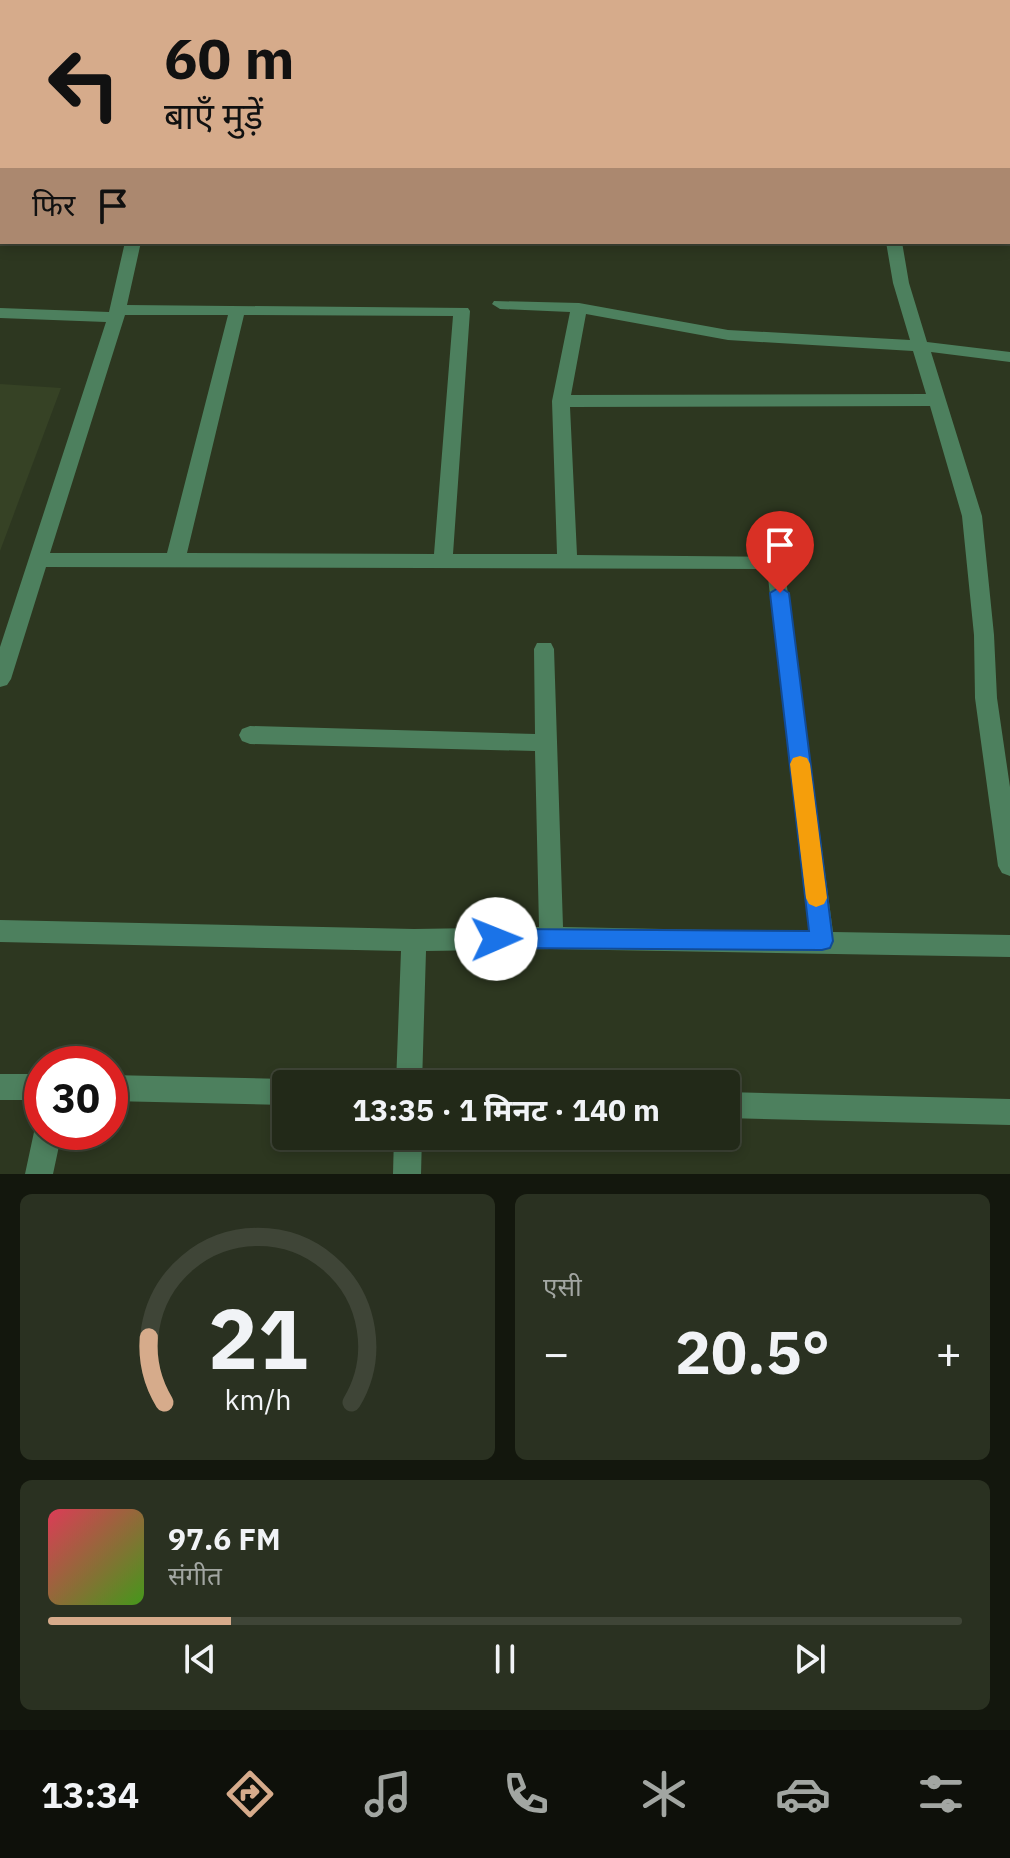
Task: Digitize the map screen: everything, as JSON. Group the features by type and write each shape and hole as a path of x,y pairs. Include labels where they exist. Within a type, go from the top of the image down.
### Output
{"street":[{"path":"0,679 116,314 133,244"},
{"path":"894,244 901,283 972,516 984,635 986,698 1010,866"},
{"path":"500,304 579,308 728,335 920,346 1010,357"},
{"path":"567,561 561,401 579,308"},
{"path":"175,561 237,311"},
{"path":"0,313 462,311 443,561"},
{"path":"561,401 937,400"},
{"path":"38,560 776,562 822,941"},
{"path":"544,649 551,938"},
{"path":"250,735 546,743"},
{"path":"0,931 414,940 551,938 1010,946"},
{"path":"409,1070 414,940"},
{"path":"0,1087 24,1087"},
{"path":"128,1088 272,1092"},
{"path":"740,1105 1010,1112"},
{"path":"39,1174 44,1150"},
{"path":"407,1174 408,1150"}],"shaded area":[{"path":"0,384 61,388 0,551"}],"slow traffic":[{"path":"800,764 816,898"}],"route":[{"path":"496,939 822,941 780,593"}]}
